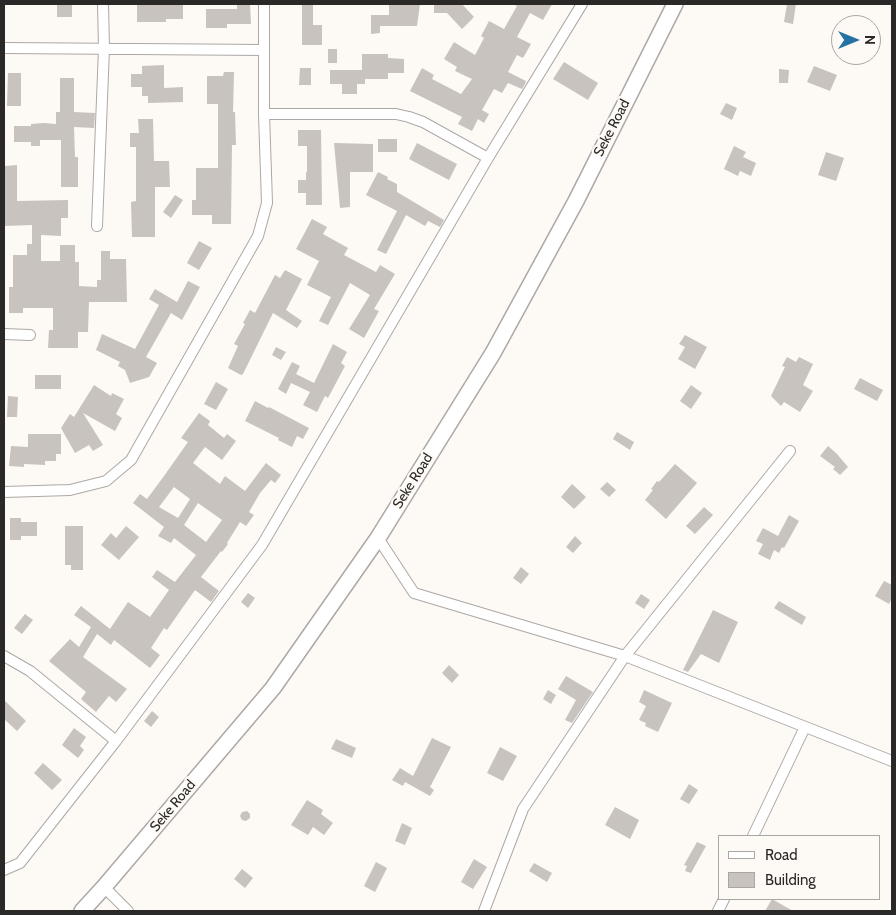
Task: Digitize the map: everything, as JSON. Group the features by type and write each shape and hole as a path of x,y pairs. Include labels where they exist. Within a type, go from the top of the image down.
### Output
{"main road":[{"name":"Seke Road","path":"82,911 273,688 378,538 493,353 576,201 675,4"}],"street":[{"path":"97,226 104,48 103,4"},
{"path":"4,492 70,490 106,481 131,460 258,236 267,203 264,114 264,4"},
{"path":"4,870 20,863 116,741 262,545 488,158 582,4"},
{"path":"4,48 264,50"},
{"path":"264,114 396,114 423,122 488,158"},
{"path":"4,334 30,334"},
{"path":"484,911 523,809 625,656 790,451"},
{"path":"378,538 414,594 625,656 892,760"},
{"path":"4,656 30,671 116,741"},
{"path":"753,835 805,727"},
{"path":"104,887 128,911"}],"building":[{"path":"57,4 72,4 72,17 57,17"},
{"path":"137,4 183,4 183,19 166,19 166,22 137,22"},
{"path":"237,4 250,4 251,24 227,24 227,28 206,28 206,9 237,9"},
{"path":"302,4 313,4 313,25 322,25 322,45 302,45"},
{"path":"389,4 420,4 417,26 380,26 380,33 371,34 371,15 389,15"},
{"path":"434,4 462,4 474,17 462,29 447,13 434,13"},
{"path":"513,4 552,4 543,20 530,13 517,37 531,44 523,58 517,55 508,72 526,81 525,84 522,89 508,83 502,93 494,89 482,110 489,114 484,123 478,119 472,131 458,124 462,117 410,91 422,68 434,75 432,79 461,94 472,79 455,71 457,67 444,59 454,42 475,55 484,38 481,36 489,21 504,29 517,6"},
{"path":"787,4 796,4 793,24 784,22"},
{"path":"328,49 337,49 337,63 328,63"},
{"path":"362,54 388,54 388,58 404,59 404,73 388,73 388,79 365,79 365,84 357,84 357,94 342,94 342,84 330,84 330,70 362,70"},
{"path":"564,62 598,83 588,100 553,79"},
{"path":"164,65 164,88 183,87 183,102 148,103 148,96 142,96 142,87 131,87 131,74 142,74 142,66"},
{"path":"814,66 837,75 830,91 807,82"},
{"path":"300,68 311,68 311,85 299,85"},
{"path":"779,69 789,70 788,83 779,83"},
{"path":"224,72 234,72 233,112 235,112 236,145 232,145 231,224 212,224 212,215 192,215 192,200 196,200 196,168 218,168 218,104 207,104 207,76 223,76"},
{"path":"8,73 21,73 21,106 7,106"},
{"path":"60,78 74,78 74,112 95,113 94,128 74,127 75,157 78,157 78,187 61,187 61,140 40,140 40,146 31,146 31,142 14,142 14,126 31,126 31,124 44,123 56,124 56,112 60,112"},
{"path":"726,103 737,108 732,120 720,114"},
{"path":"138,119 153,119 154,161 169,161 170,187 155,187 155,237 132,237 131,202 136,201 136,147 130,147 130,133 139,133"},
{"path":"298,130 321,130 322,205 306,205 306,193 298,193 298,180 306,180 307,146 298,146"},
{"path":"378,139 397,139 397,152 378,152"},
{"path":"334,143 373,144 373,172 350,172 350,207 340,208"},
{"path":"417,143 457,164 449,180 409,159"},
{"path":"734,146 746,152 743,157 756,163 751,176 740,171 738,176 724,169"},
{"path":"826,152 844,158 836,181 818,175"},
{"path":"17,165 17,201 68,200 68,218 61,218 61,236 41,235 41,261 60,261 60,245 75,245 75,262 79,262 79,286 97,287 97,280 101,280 101,251 110,251 110,259 126,259 127,302 89,302 88,332 78,332 78,348 48,348 49,330 53,330 53,308 23,308 23,313 9,313 9,287 13,287 13,255 27,255 27,244 32,244 32,225 4,226 5,166"},
{"path":"378,172 397,184 397,192 444,220 440,227 428,221 425,226 406,215 386,254 377,250 397,211 366,195"},
{"path":"175,195 183,200 171,218 163,212"},
{"path":"312,219 327,227 323,234 348,248 344,255 376,272 380,265 395,274 374,309 379,311 364,338 349,329 370,295 350,283 328,325 319,321 331,297 307,285 319,261 296,249"},
{"path":"199,241 212,248 199,270 187,263"},
{"path":"285,270 302,279 286,310 302,321 297,328 273,313 241,375 228,368 238,346 234,344 250,310 255,313 275,275 280,278"},
{"path":"188,281 200,287 182,320 171,313 146,357 157,363 149,377 130,383 125,370 118,366 120,362 96,350 102,334 135,349 159,305 149,299 155,289 177,302"},
{"path":"685,335 707,347 695,369 678,359 685,347 679,344"},
{"path":"333,344 347,352 341,363 345,366 328,398 325,396 317,412 303,405 310,392 291,383 286,394 278,389 292,362 300,366 296,374 314,383"},
{"path":"276,347 286,352 281,360 272,355"},
{"path":"787,357 796,362 799,357 813,364 803,385 813,391 800,412 784,402 781,406 771,396 785,367 782,366"},
{"path":"35,375 61,375 61,389 35,389"},
{"path":"860,378 883,390 877,401 854,389"},
{"path":"216,382 228,389 216,410 204,404"},
{"path":"94,385 111,396 112,393 124,399 116,414 122,418 115,431 83,413 103,445 93,451 89,445 75,453 61,428 70,414 74,417"},
{"path":"691,385 702,393 691,409 680,401"},
{"path":"8,396 18,397 17,417 7,417"},
{"path":"255,401 309,428 303,439 297,436 292,447 278,440 279,438 245,421"},
{"path":"199,413 210,421 208,425 224,438 227,434 236,441 222,460 205,447 193,463 220,484 225,476 245,491 266,463 281,475 275,483 271,480 260,493 249,512 254,515 246,526 240,522 228,544 201,577 219,591 211,602 195,590 167,630 164,628 151,648 160,655 150,668 114,640 111,645 97,634 83,657 127,689 116,702 109,696 96,712 81,699 86,692 49,661 70,639 79,647 91,627 74,615 81,606 110,629 128,602 150,617 169,590 152,577 157,570 175,582 196,555 174,538 171,543 158,536 164,527 133,503 140,494 147,499 164,476 188,442 181,438","holes":["174,487 190,499 178,518 159,507","198,503 222,520 206,542 184,525"]},
{"path":"617,432 634,442 630,450 613,439"},
{"path":"28,434 61,434 61,454 56,454 56,461 45,461 45,465 24,464 24,467 9,466 11,446 28,447"},
{"path":"828,446 848,467 840,475 833,469 835,467 820,456"},
{"path":"675,464 697,483 666,519 645,500 657,481 659,482"},
{"path":"607,482 616,490 609,497 600,489"},
{"path":"572,484 586,497 574,509 561,497"},
{"path":"704,507 713,515 695,534 686,526"},
{"path":"789,515 799,521 784,548 782,547 779,553 774,550 770,560 758,554 763,544 756,541 763,528 778,536"},
{"path":"10,518 21,518 21,522 37,522 37,536 21,536 21,540 10,540"},
{"path":"65,526 83,526 83,570 71,570 71,565 65,565"},
{"path":"126,526 139,537 119,560 101,545 111,533 116,538"},
{"path":"575,536 582,543 573,553 566,547"},
{"path":"521,567 529,574 521,584 513,578"},
{"path":"884,581 892,585 892,598 889,604 875,596"},
{"path":"248,593 255,598 248,608 241,602"},
{"path":"641,594 650,600 644,609 635,603"},
{"path":"779,601 806,617 802,625 774,608"},
{"path":"713,610 738,622 719,663 701,654 688,672 683,670"},
{"path":"25,614 33,620 22,634 14,628"},
{"path":"449,665 459,675 452,683 442,673"},
{"path":"566,676 593,692 572,723 565,720 576,700 558,689"},
{"path":"548,690 556,695 551,704 543,699"},
{"path":"644,690 672,703 658,732 645,726 646,723 639,720 646,706 639,702"},
{"path":"4,700 26,721 17,731 4,719"},
{"path":"152,711 159,717 151,727 144,721"},
{"path":"74,728 86,737 80,746 84,750 78,758 62,745"},
{"path":"432,738 451,747 430,787 434,790 430,796 405,782 403,786 392,780 400,768 413,776"},
{"path":"336,739 356,748 352,758 331,749"},
{"path":"500,747 517,756 503,781 487,773"},
{"path":"43,763 62,780 52,790 34,773"},
{"path":"689,784 698,790 689,804 680,799"},
{"path":"307,800 323,810 321,814 333,823 324,835 313,827 308,835 291,825"},
{"path":"615,807 639,820 630,839 605,825"},
{"path":"247,811 250,814 250,818 246,821 242,820 240,816 242,812"},
{"path":"402,823 412,828 405,845 395,841"},
{"path":"697,842 706,846 691,873 685,871 687,866 684,865"},
{"path":"474,859 487,867 473,889 461,882"},
{"path":"376,862 387,868 375,892 364,886"},
{"path":"534,863 552,873 547,882 529,871"},
{"path":"242,869 253,878 245,888 234,879"},
{"path":"771,900 774,900 793,911 765,911"}]}
